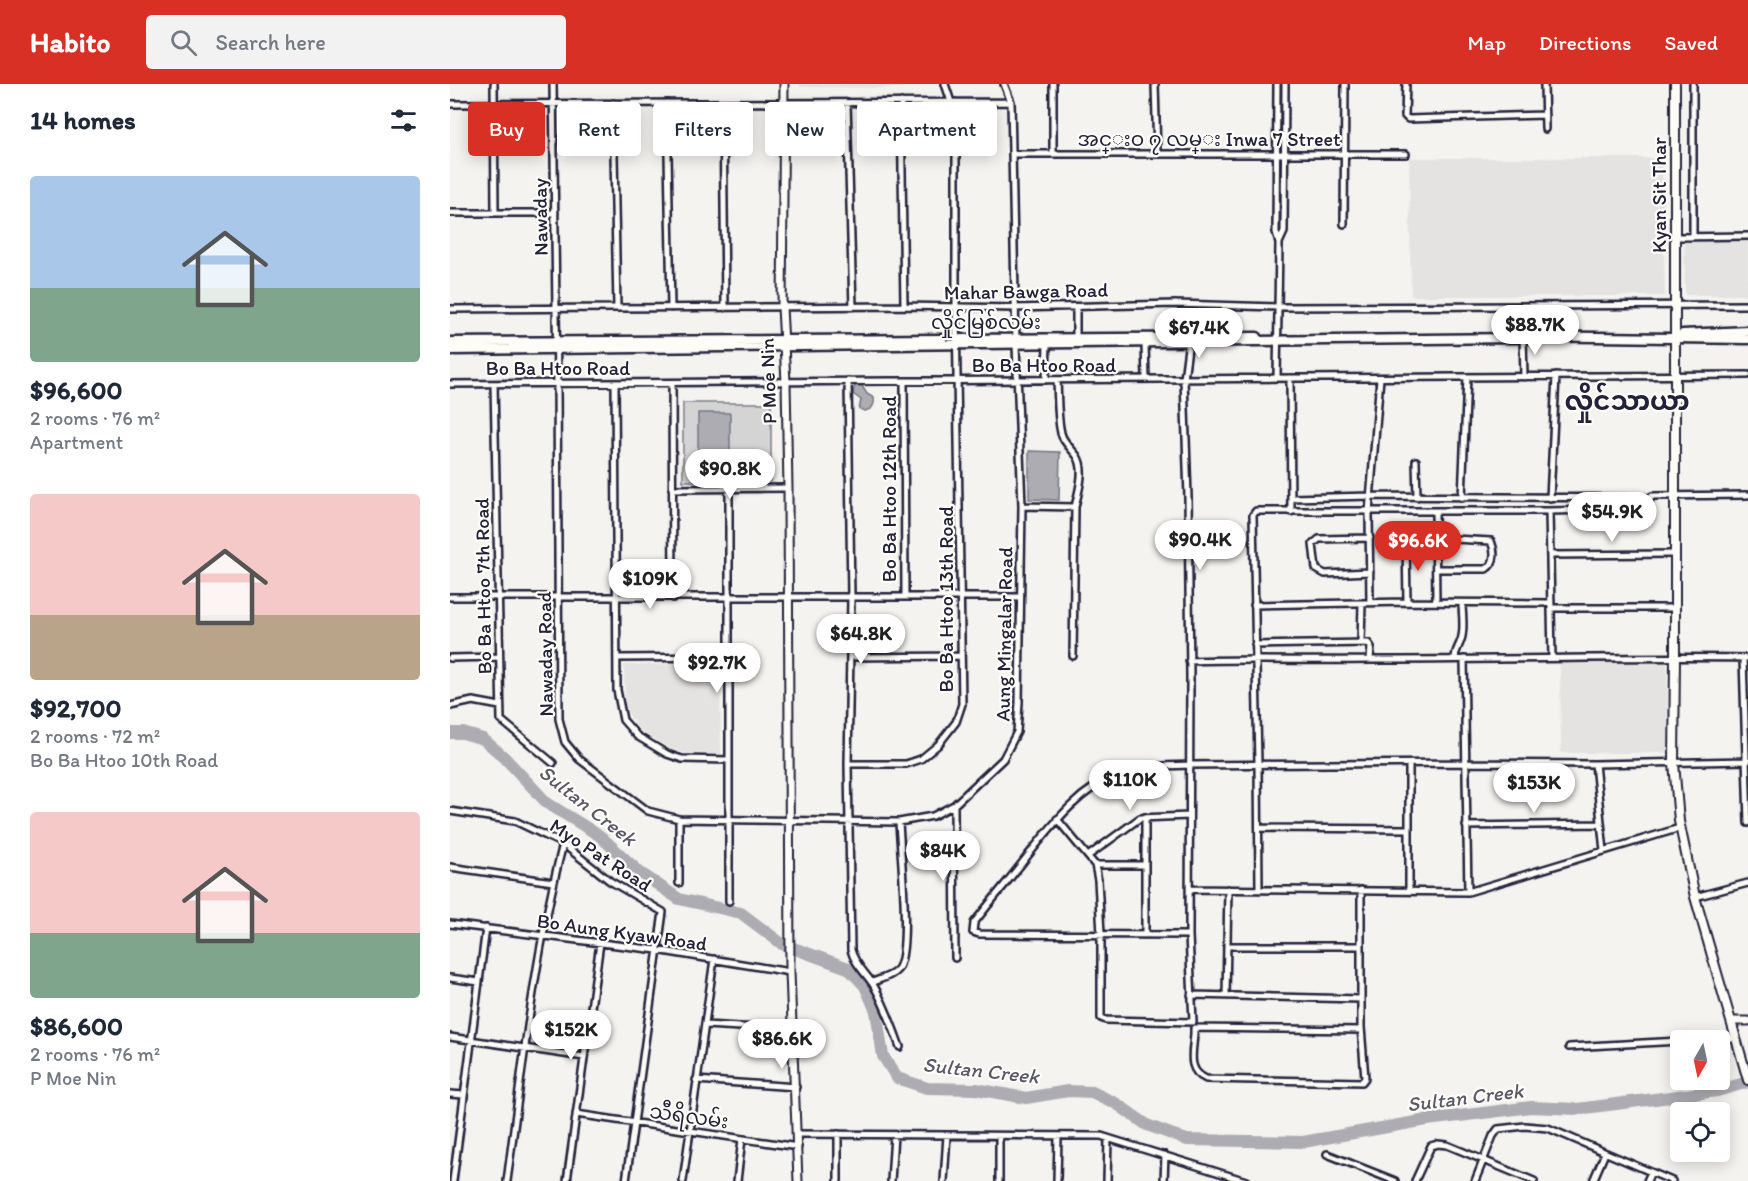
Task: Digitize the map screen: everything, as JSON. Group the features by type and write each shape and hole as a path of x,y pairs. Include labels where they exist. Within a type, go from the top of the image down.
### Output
{"main road":[{"name":"Kyan Sit Thar","path":"1676,84 1674,762 1680,828 1695,897 1747,1075"},
{"name":"လှိုင်မြစ်လမ်း","path":"1675,337 1680,334 1748,331"},
{"name":"လှိုင်မြစ်လမ်း","path":"1046,341 1077,338 1189,340 1508,334 1748,339"},
{"name":"လှိုင်မြစ်လမ်း","path":"450,342 557,345 957,344 1046,341 1145,344 1189,340"},
{"name":"လှိုင်မြစ်လမ်း","path":"450,350 557,345"}],"street":[{"path":"494,84 494,102"},
{"name":"Nawaday","path":"553,84 557,345"},
{"name":"P Moe Nin","path":"784,84 784,102"},
{"name":"Bo Ba Htoo 13th Road","path":"945,84 954,102"},
{"path":"997,102 1011,102 1004,84"},
{"path":"1053,84 1053,154"},
{"path":"1155,84 1157,154"},
{"path":"1277,84 1284,232 1279,243 1277,378"},
{"path":"1281,153 1285,84"},
{"path":"1344,224 1345,84"},
{"path":"1406,84 1406,118 1545,116"},
{"path":"1544,84 1545,129"},
{"path":"1694,84 1694,237"},
{"name":"Aung Mingalar Road","path":"790,821 899,822 933,816 954,805 1003,759 1017,732 1022,506 1011,102"},
{"path":"853,307 847,103 857,103"},
{"path":"450,104 468,104"},
{"path":"545,104 557,104"},
{"name":"အင္းဝ ၇ လမ္း Inwa 7 Street","path":"1012,154 1406,154"},
{"path":"494,156 495,212"},
{"path":"614,156 616,308"},
{"path":"668,156 671,308"},
{"path":"724,156 725,308"},
{"name":"P Moe Nin","path":"783,156 782,307 788,488 790,972"},
{"path":"902,156 904,306"},
{"name":"Bo Ba Htoo 13th Road","path":"848,764 906,764 921,759 938,745 956,722 962,704 955,156"},
{"path":"450,213 555,213"},
{"path":"1676,237 1748,236"},
{"name":"Mahar Bawga Road","path":"450,309 904,306 1015,308 1175,304 1277,307 1748,305"},
{"path":"1076,307 1077,338"},
{"path":"1522,336 1524,377"},
{"path":"1189,340 1184,379 1190,661 1189,935 1193,1025 1192,1067 1198,1075 1206,1078 1362,1082 1365,1077 1361,1030 1361,890"},
{"path":"1046,341 1046,380"},
{"path":"1145,344 1146,379"},
{"name":"Nawaday Road","path":"557,345 559,719 565,742 579,759 648,811 680,819 790,821"},
{"name":"Bo Ba Htoo Road","path":"450,384 1748,375"},
{"path":"1550,498 1556,376"},
{"path":"1462,498 1467,377"},
{"path":"1290,378 1291,512"},
{"path":"1370,603 1369,512 1380,378"},
{"path":"1057,380 1061,435 1081,465 1075,507 1073,656"},
{"path":"848,381 851,597 848,764 851,950 886,1007 900,1047"},
{"name":"Bo Ba Htoo 12th Road","path":"904,381 905,597"},
{"path":"672,382 673,598"},
{"path":"615,383 617,690 623,720 637,736 667,754 682,759 729,760"},
{"name":"Bo Ba Htoo 7th Road","path":"494,384 501,720 553,763"},
{"path":"1416,461 1416,497"},
{"path":"729,488 729,901"},
{"path":"672,489 788,488"},
{"path":"1291,498 1371,496 1650,498 1675,495 1748,495"},
{"path":"1259,890 1253,515 1256,511 1549,512 1645,508 1650,498"},
{"path":"1022,506 1075,507"},
{"path":"1435,511 1436,602"},
{"path":"1549,512 1552,658"},
{"path":"1370,538 1319,539 1313,544 1316,569 1325,574 1370,572"},
{"path":"1435,538 1491,542 1494,560 1486,569 1436,569"},
{"path":"1406,541 1407,602"},
{"path":"1550,555 1675,554"},
{"path":"450,597 1020,597"},
{"path":"1254,605 1436,602 1675,608"},
{"path":"1361,643 1362,603"},
{"path":"1455,659 1455,651 1462,635 1462,603"},
{"path":"1255,645 1361,643 1370,645 1370,660"},
{"path":"850,657 962,656"},
{"path":"450,658 500,657"},
{"path":"618,658 729,657"},
{"path":"1190,661 1746,658 1748,821"},
{"path":"1464,659 1468,892"},
{"path":"450,706 473,701 500,706"},
{"path":"1189,935 979,934 973,932 974,923 1057,819 1078,798 1101,782 1123,772 1148,767 1189,765 1595,764 1747,760"},
{"path":"1409,764 1410,890"},
{"path":"1595,764 1604,850"},
{"path":"954,805 955,958"},
{"name":"Myo Pat Road","path":"450,811 514,821 562,844 610,881 663,914 657,950"},
{"path":"1088,856 1140,818 1189,816"},
{"path":"1144,934 1145,817"},
{"path":"679,883 680,819"},
{"path":"1057,819 1095,864 1101,934 1101,1018 1193,1025 1361,1030"},
{"path":"872,982 899,969 902,958 905,937 899,822"},
{"path":"1466,826 1601,824"},
{"path":"1259,828 1409,829"},
{"path":"1189,889 1468,892 1680,828"},
{"path":"507,1181 525,1048 553,882 562,844"},
{"path":"1095,864 1145,865"},
{"path":"450,867 553,882"},
{"path":"1695,897 1748,884"},
{"path":"1226,996 1228,890"},
{"name":"Bo Aung Kyaw Road","path":"450,924 657,950 790,972"},
{"path":"453,1181 486,928"},
{"path":"567,1181 600,943"},
{"path":"1227,945 1361,946"},
{"path":"626,1181 657,950"},
{"path":"683,1181 714,959"},
{"path":"790,972 798,1181"},
{"path":"450,978 479,982"},
{"path":"1191,995 1361,999"},
{"path":"1731,1021 1748,1021"},
{"path":"705,1025 793,1030"},
{"path":"450,1037 584,1057"},
{"path":"1730,1038 1736,1038"},
{"path":"1569,1047 1670,1042"},
{"path":"696,1080 796,1087"},
{"path":"450,1094 464,1095"},
{"name":"သီရိလမ်း","path":"576,1114 798,1147"},
{"path":"1475,1181 1493,1136 1498,1129 1506,1127 1548,1128 1672,1181"},
{"path":"797,1134 1101,1136 1246,1181"},
{"path":"838,1134 838,1181"},
{"path":"891,1181 894,1135"},
{"path":"944,1181 947,1135"},
{"path":"999,1136 999,1181"},
{"path":"1057,1181 1058,1136"},
{"path":"1107,1181 1108,1138"},
{"path":"736,1181 742,1139"},
{"path":"1415,1181 1431,1146 1438,1144 1447,1145 1534,1181"},
{"path":"450,1148 457,1149"},
{"path":"1593,1181 1605,1153"},
{"path":"1327,1154 1395,1181"},
{"path":"1164,1181 1165,1155"},
{"path":"1647,1181 1650,1172"}],"shaded area":[{"path":"800,84 903,84 903,88 800,87"},
{"path":"1409,158 1662,158 1665,296 1411,296"},
{"path":"1748,236 1748,295 1685,295 1684,237"},
{"path":"855,385 862,386 867,394 874,398 870,409 865,411 859,409 861,400 853,394"},
{"path":"683,403 771,403 771,481 683,481"},
{"path":"698,413 730,413 730,454 698,453"},
{"path":"1029,451 1060,452 1059,500 1029,499"},
{"path":"1667,662 1668,753 1561,753 1560,663"},
{"path":"720,663 721,754 686,753 670,749 641,731 630,717 625,705 624,665"}],"waterway":[{"name":"Sultan Creek","path":"450,733 463,733 483,739 504,757 547,803 600,836 639,872 679,899 741,913 782,944 848,968 865,986 876,1011 883,1056 897,1078 927,1088 976,1089 1026,1098 1068,1091 1092,1092 1117,1104 1147,1125 1187,1140 1303,1142 1427,1120 1531,1107 1577,1109 1717,1091 1748,1082"}],"district":[{"name":"လှိုင်သာယာ","path":"1627,401"}]}
